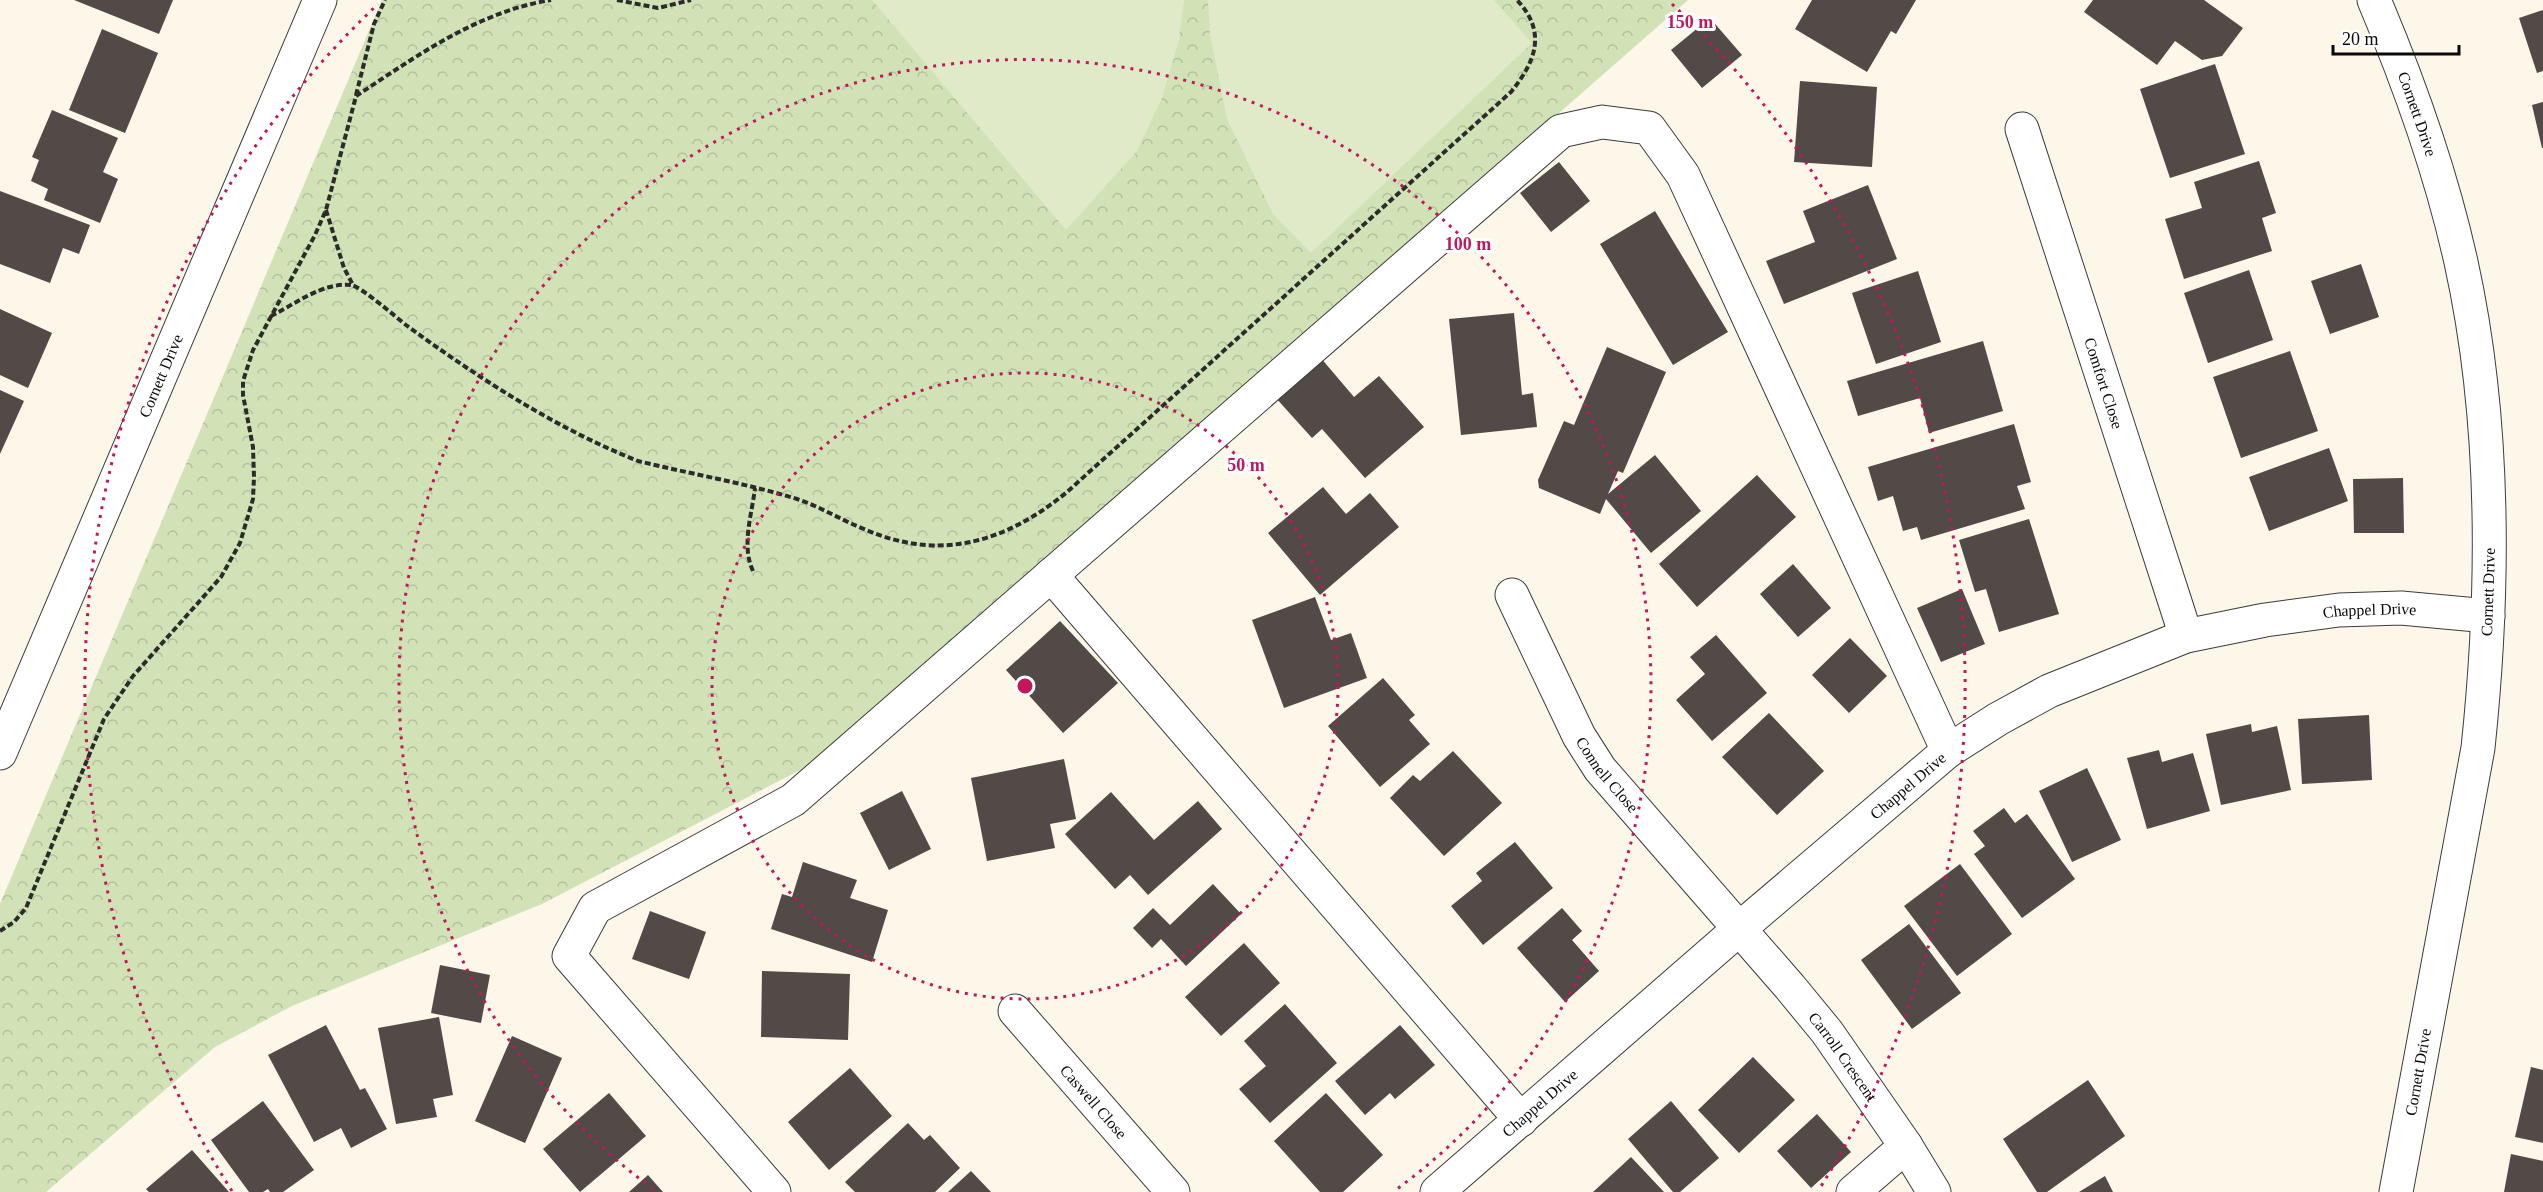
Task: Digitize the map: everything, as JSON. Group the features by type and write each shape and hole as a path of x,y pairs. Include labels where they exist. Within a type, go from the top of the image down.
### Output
{"street":[{"name":"Cornett Drive","path":"0,753 320,0"},
{"name":"Cornett Drive","path":"2374,0 2421,118 2461,262 2480,380 2488,474 2490,548 2485,680 2478,748 2396,1192"},
{"path":"774,1192 569,956 595,908 793,800 1561,130 1602,122 1649,128 1683,175 1948,751"},
{"name":"Comfort Close","path":"2022,129 2186,636"},
{"path":"1051,575 1521,1120"},
{"name":"Connell Close","path":"1512,595 1579,736 1600,769 1739,929"},
{"name":"Chappel Drive","path":"1437,1192 1948,751 1998,719 2049,691 2186,636 2265,620 2339,610 2401,608 2488,616"},
{"name":"Carroll Crescent","path":"1739,929 1827,1032 1906,1146 1934,1192"},
{"name":"Caswell Close","path":"1015,1011 1173,1192"},
{"path":"1853,1192 1906,1146"}],"path":[{"path":"0,931 14,922 26,908 94,739 115,700 155,651 210,591 231,562 253,500 253,447 243,395 243,381 253,350 315,235 326,210 371,34 385,0"},
{"path":"356,96 471,25 507,11 551,0"},
{"path":"617,0 658,8 691,0"},
{"path":"326,210 344,268 353,285 431,343 490,382 593,441 638,461 755,488 820,508 865,530 891,539 934,547 955,546 1005,532 1032,518 1067,492 1511,92 1528,70 1535,45 1530,17 1517,0"},
{"path":"271,316 321,290 334,286 353,285"},
{"path":"753,571 748,562 747,545 755,488"}],"green space":[{"path":"382,0 1688,0 1050,559 804,768 542,904 292,1006 215,1047 46,1192 0,1192 0,904"},
{"path":"872,0 1184,0 1179,40 1162,98 1137,151 1066,230"},
{"path":"1208,0 1494,0 1532,43 1311,253 1273,214 1227,119 1210,34"}],"building":[{"path":"74,0 173,0 159,34"},
{"path":"1812,0 1916,0 1896,34 1891,31 1867,72 1795,29"},
{"path":"2093,0 2204,0 2243,28 2222,56 2202,60 2175,41 2157,65 2084,12"},
{"path":"2543,10 2543,71 2537,73 2519,18"},
{"path":"1710,18 1742,55 1702,88 1671,50"},
{"path":"102,29 158,53 125,133 69,110"},
{"path":"2215,64 2245,154 2170,178 2140,89"},
{"path":"1800,81 1877,87 1872,167 1794,162"},
{"path":"2543,102 2543,148 2542,148 2532,105"},
{"path":"52,110 118,138 103,172 118,179 100,223 44,200 48,189 31,181 39,160 32,157"},
{"path":"2259,161 2276,213 2262,218 2272,251 2184,279 2165,219 2202,208 2194,182"},
{"path":"1559,162 1590,201 1551,232 1520,193"},
{"path":"1868,185 1897,259 1784,304 1766,261 1815,242 1803,211"},
{"path":"0,191 90,225 79,254 63,248 50,283 0,264"},
{"path":"1655,211 1728,332 1673,365 1600,244"},
{"path":"2361,264 2379,317 2330,334 2311,281"},
{"path":"2249,270 2273,340 2208,363 2184,293"},
{"path":"1918,271 1941,342 1876,364 1852,293"},
{"path":"0,309 52,333 28,388 0,375"},
{"path":"1514,313 1522,395 1533,393 1537,427 1461,435 1449,319"},
{"path":"1983,341 2003,411 1929,433 1920,398 1858,416 1847,381"},
{"path":"1607,347 1666,372 1623,473 1618,471 1608,494 1655,455 1701,511 1651,553 1606,499 1600,514 1539,488 1538,480 1564,421 1574,425"},
{"path":"2290,351 2318,431 2241,458 2213,377"},
{"path":"1320,357 1354,397 1379,376 1424,427 1365,478 1322,429 1312,438 1275,397"},
{"path":"0,390 24,401 0,454"},
{"path":"2014,424 2031,482 2017,486 2025,509 1921,540 1917,527 1903,531 1893,496 1878,501 1868,467"},
{"path":"2329,448 2348,501 2269,531 2249,477"},
{"path":"1757,475 1796,517 1697,607 1659,564"},
{"path":"2403,478 2404,533 2354,533 2353,479"},
{"path":"1323,487 1346,514 1370,493 1399,527 1320,595 1268,533"},
{"path":"2029,519 2059,614 1999,632 1986,589 1975,592 1959,540"},
{"path":"1793,564 1831,608 1798,637 1760,594"},
{"path":"1962,589 1985,644 1941,662 1917,608"},
{"path":"1315,597 1331,640 1351,633 1367,678 1284,708 1252,620"},
{"path":"1060,621 1118,683 1063,733 1006,670"},
{"path":"1716,635 1767,693 1712,741 1676,700 1705,674 1690,657"},
{"path":"1850,638 1887,676 1849,713 1812,675"},
{"path":"1383,678 1415,715 1409,720 1430,744 1380,787 1328,726"},
{"path":"1769,713 1824,771 1777,815 1722,757"},
{"path":"2369,715 2372,780 2302,784 2298,719"},
{"path":"2251,724 2252,732 2277,726 2291,790 2221,805 2206,734"},
{"path":"2159,750 2162,762 2193,753 2210,811 2147,829 2127,758"},
{"path":"1453,751 1502,803 1444,856 1390,798 1413,775 1420,781"},
{"path":"1064,759 1076,819 1050,824 1055,848 987,861 971,778"},
{"path":"2087,768 2121,840 2072,862 2039,791"},
{"path":"902,791 931,849 889,870 860,813"},
{"path":"1111,792 1154,840 1198,801 1222,829 1148,895 1130,875 1115,889 1065,834"},
{"path":"2004,808 2015,823 2027,814 2075,879 2022,918 1974,854 1985,846 1973,831"},
{"path":"1515,842 1553,888 1483,945 1451,906 1482,881 1476,873"},
{"path":"803,862 857,880 850,898 888,910 872,962 771,929 782,894 792,897"},
{"path":"1960,864 2012,934 1957,976 1904,906"},
{"path":"1213,884 1241,914 1186,966 1161,939 1152,948 1133,928 1153,908 1170,925"},
{"path":"1562,908 1582,931 1572,940 1599,971 1565,1002 1517,948"},
{"path":"650,911 706,932 689,979 632,959"},
{"path":"1909,924 1961,993 1912,1029 1861,960"},
{"path":"1244,943 1280,983 1221,1036 1185,997"},
{"path":"440,965 490,975 481,1023 431,1013"},
{"path":"762,971 850,974 848,1040 761,1037"},
{"path":"1285,1004 1337,1063 1270,1123 1239,1089 1266,1066 1244,1041"},
{"path":"439,1017 453,1095 433,1099 437,1117 396,1124 378,1028"},
{"path":"326,1025 360,1090 365,1088 387,1129 351,1148 341,1128 314,1142 268,1055"},
{"path":"1400,1025 1435,1065 1395,1099 1390,1093 1365,1115 1335,1081"},
{"path":"512,1036 562,1058 525,1143 475,1121"},
{"path":"1753,1057 1795,1100 1739,1153 1698,1110"},
{"path":"2531,1067 2543,1070 2543,1143 2515,1137"},
{"path":"850,1068 892,1116 829,1170 788,1122"},
{"path":"2088,1080 2125,1136 2047,1192 2037,1192 2003,1139"},
{"path":"609,1093 646,1136 580,1192 543,1149"},
{"path":"1326,1093 1383,1155 1343,1192 1320,1192 1274,1141"},
{"path":"263,1101 314,1170 283,1192 270,1192 268,1189 263,1192 249,1192 211,1140"},
{"path":"1671,1101 1719,1158 1680,1192 1673,1192 1628,1139"},
{"path":"1817,1114 1851,1152 1811,1188 1777,1151"},
{"path":"908,1123 924,1140 930,1135 960,1168 935,1192 855,1192 845,1182"},
{"path":"192,1150 229,1192 149,1192 146,1189"},
{"path":"2511,1154 2543,1161 2543,1192 2504,1192"},
{"path":"1631,1157 1664,1192 1593,1192"},
{"path":"971,1171 991,1192 948,1192"},
{"path":"648,1175 663,1192 629,1192"},
{"path":"2105,1176 2113,1192 2079,1192"}]}
